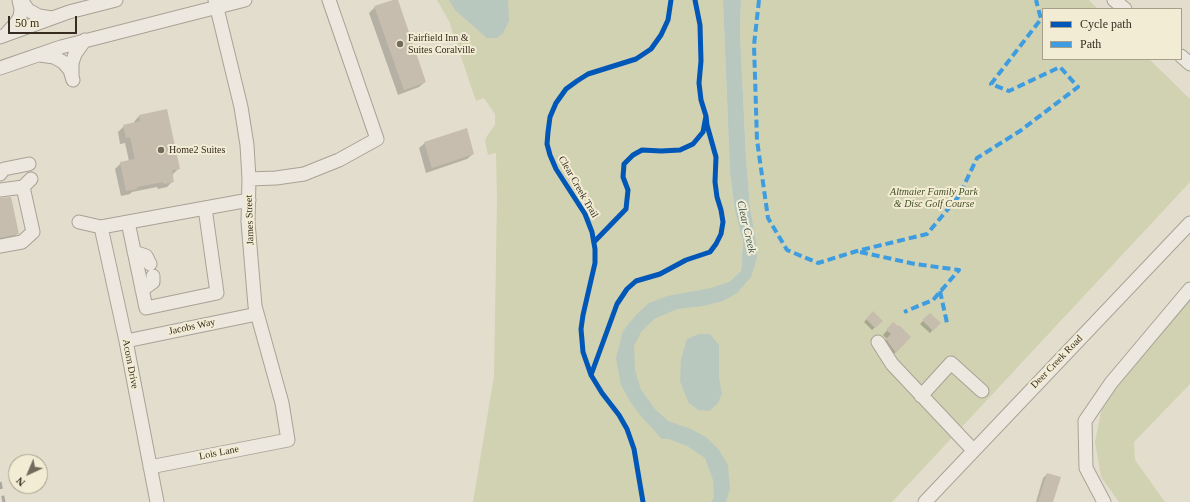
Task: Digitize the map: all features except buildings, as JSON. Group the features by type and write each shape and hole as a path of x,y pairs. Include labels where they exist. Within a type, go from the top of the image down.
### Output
{"street":[{"path":"20,0 28,10 39,16 52,18"},
{"path":"2,36 16,23 20,17 20,0"},
{"path":"2,36 69,12 116,0"},
{"path":"0,68 85,40 216,4 245,0"},
{"path":"249,179 276,178 304,174 339,160 377,139 329,0"},
{"path":"1114,0 1124,8"},
{"name":"James Street","path":"216,4 241,107 247,145 249,179 248,222 255,306 282,403 288,440"},
{"path":"36,55 54,57 63,62 70,70 73,80 72,63 75,54 85,40"},
{"path":"1182,57 1190,64"},
{"path":"2,172 29,164"},
{"path":"0,190 27,183 33,232 22,242 0,246"},
{"path":"79,222 101,227 249,200"},
{"path":"128,222 146,308 217,293 205,208"},
{"name":"Deer Creek Road","path":"925,502 1190,223"},
{"name":"Acorn Drive","path":"101,227 126,341 157,502"},
{"path":"134,252 146,256 152,270 153,282 142,290"},
{"path":"1104,502 1086,468 1085,421 1111,383 1190,289"},
{"name":"Jacobs Way","path":"126,341 257,314"},
{"path":"878,342 892,364 973,450"},
{"path":"921,396 951,363 982,391"},
{"name":"Lois Lane","path":"150,467 288,440"}],"green space":[{"name":"Altmaier Family Park & Disc Golf Course","path":"437,0 723,0 730,173 735,211 743,242 741,271 729,282 737,293 756,241 750,207 746,157 740,33 741,0 1089,0 1097,8 1042,8 1042,60 1150,60 1190,99 1190,182 892,502 473,502 494,376 497,199 496,153 488,155 485,141 495,125 495,114 484,98 476,101 449,21"},
{"path":"1190,295 1190,384 1134,442 1135,460 1165,502 1119,502 1101,477 1095,442 1102,407 1124,373"}],"water":[{"path":"449,0 508,0 509,21 503,33 497,38 487,38 455,10"},
{"name":"Clear Creek","path":"723,0 741,0 740,33 746,157 750,207 756,241 757,258 751,277 737,293 723,301 703,306 677,309 654,319 641,332 634,346 635,370 641,390 655,409 668,421 691,429 706,437 719,450 728,465 730,489 726,502 711,502 714,498 713,480 705,458 687,446 669,439 662,439 641,416 631,403 621,385 616,358 623,331 636,315 649,303 667,296 711,288 729,282 741,271 743,242 735,211 730,173"},
{"path":"699,334 710,334 719,345 719,378 722,394 718,403 709,411 698,410 688,402 680,381 681,359 687,339"}],"railway":[{"path":"0,482 4,502"}],"marked path":[{"path":"759,0 754,45 757,140 768,218 787,250 818,263 857,251 927,234 959,196 977,158 1020,131 1078,87 1060,67 1009,91 991,84 1041,19 1036,0"},
{"path":"860,252 915,264 959,270 933,300 904,312"},
{"path":"940,291 947,323"}],"cycle path":[{"name":"Clear Creek Trail","path":"643,502 634,449 627,429 591,375 583,352 581,329 595,263 595,249 592,232 585,214 556,169 547,144 550,117 556,103 566,89 588,74 636,59 651,49 661,35 668,20 671,0"},
{"path":"594,242 626,209 628,190 623,177 624,164 633,155 642,150 680,150 693,144 703,132 706,116 701,100 699,83 701,61 700,25 695,0"},
{"path":"591,375 617,304 627,289 636,281 660,274 686,260 710,252 721,234 723,222 715,182 716,157 706,116"}],"place":[{"name":"Fairfield Inn & Suites Coralville","path":"400,44"},
{"name":"Home2 Suites","path":"161,150"}]}
